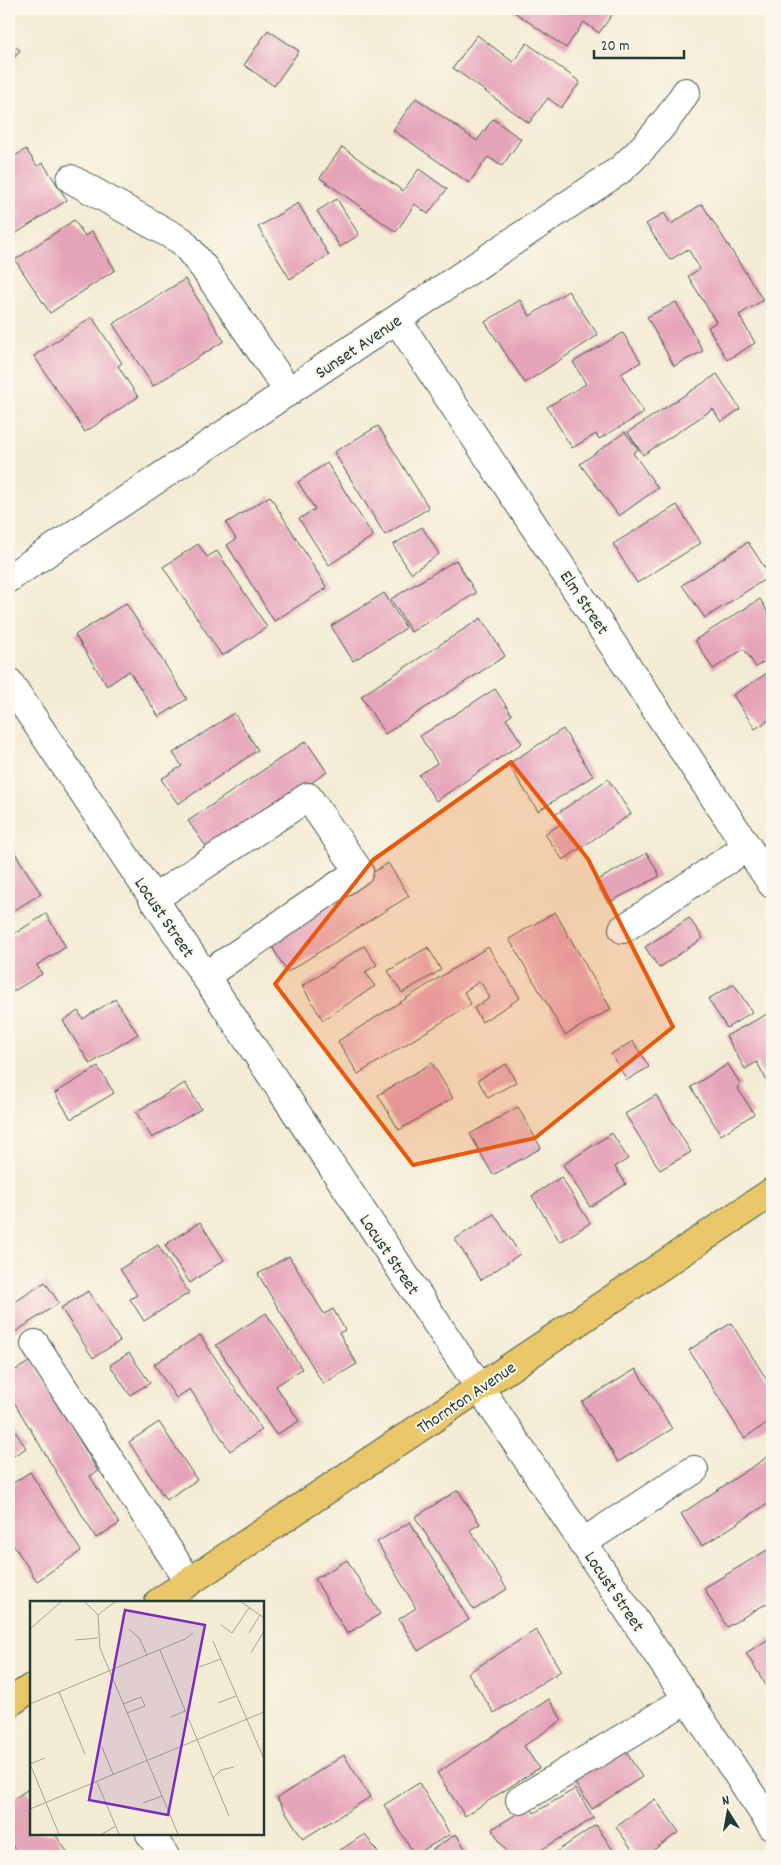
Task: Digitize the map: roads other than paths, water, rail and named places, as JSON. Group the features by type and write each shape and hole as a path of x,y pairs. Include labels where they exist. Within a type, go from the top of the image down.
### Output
{"main road":[{"name":"Thornton Avenue","path":"160,1601 772,1192"},
{"path":"9,1702 30,1689"}],"street":[{"name":"Sunset Avenue","path":"9,578 620,170 657,134 686,92"},
{"path":"71,179 182,241 204,268 289,392"},
{"name":"Elm Street","path":"397,320 772,884"},
{"name":"Locust Street","path":"9,682 772,1826"},
{"path":"153,899 308,797 358,871 205,976"},
{"path":"624,928 747,847"},
{"path":"35,1344 189,1582"},
{"path":"582,1543 694,1470"},
{"path":"520,1800 687,1699"},
{"path":"151,1835 165,1856"}]}
